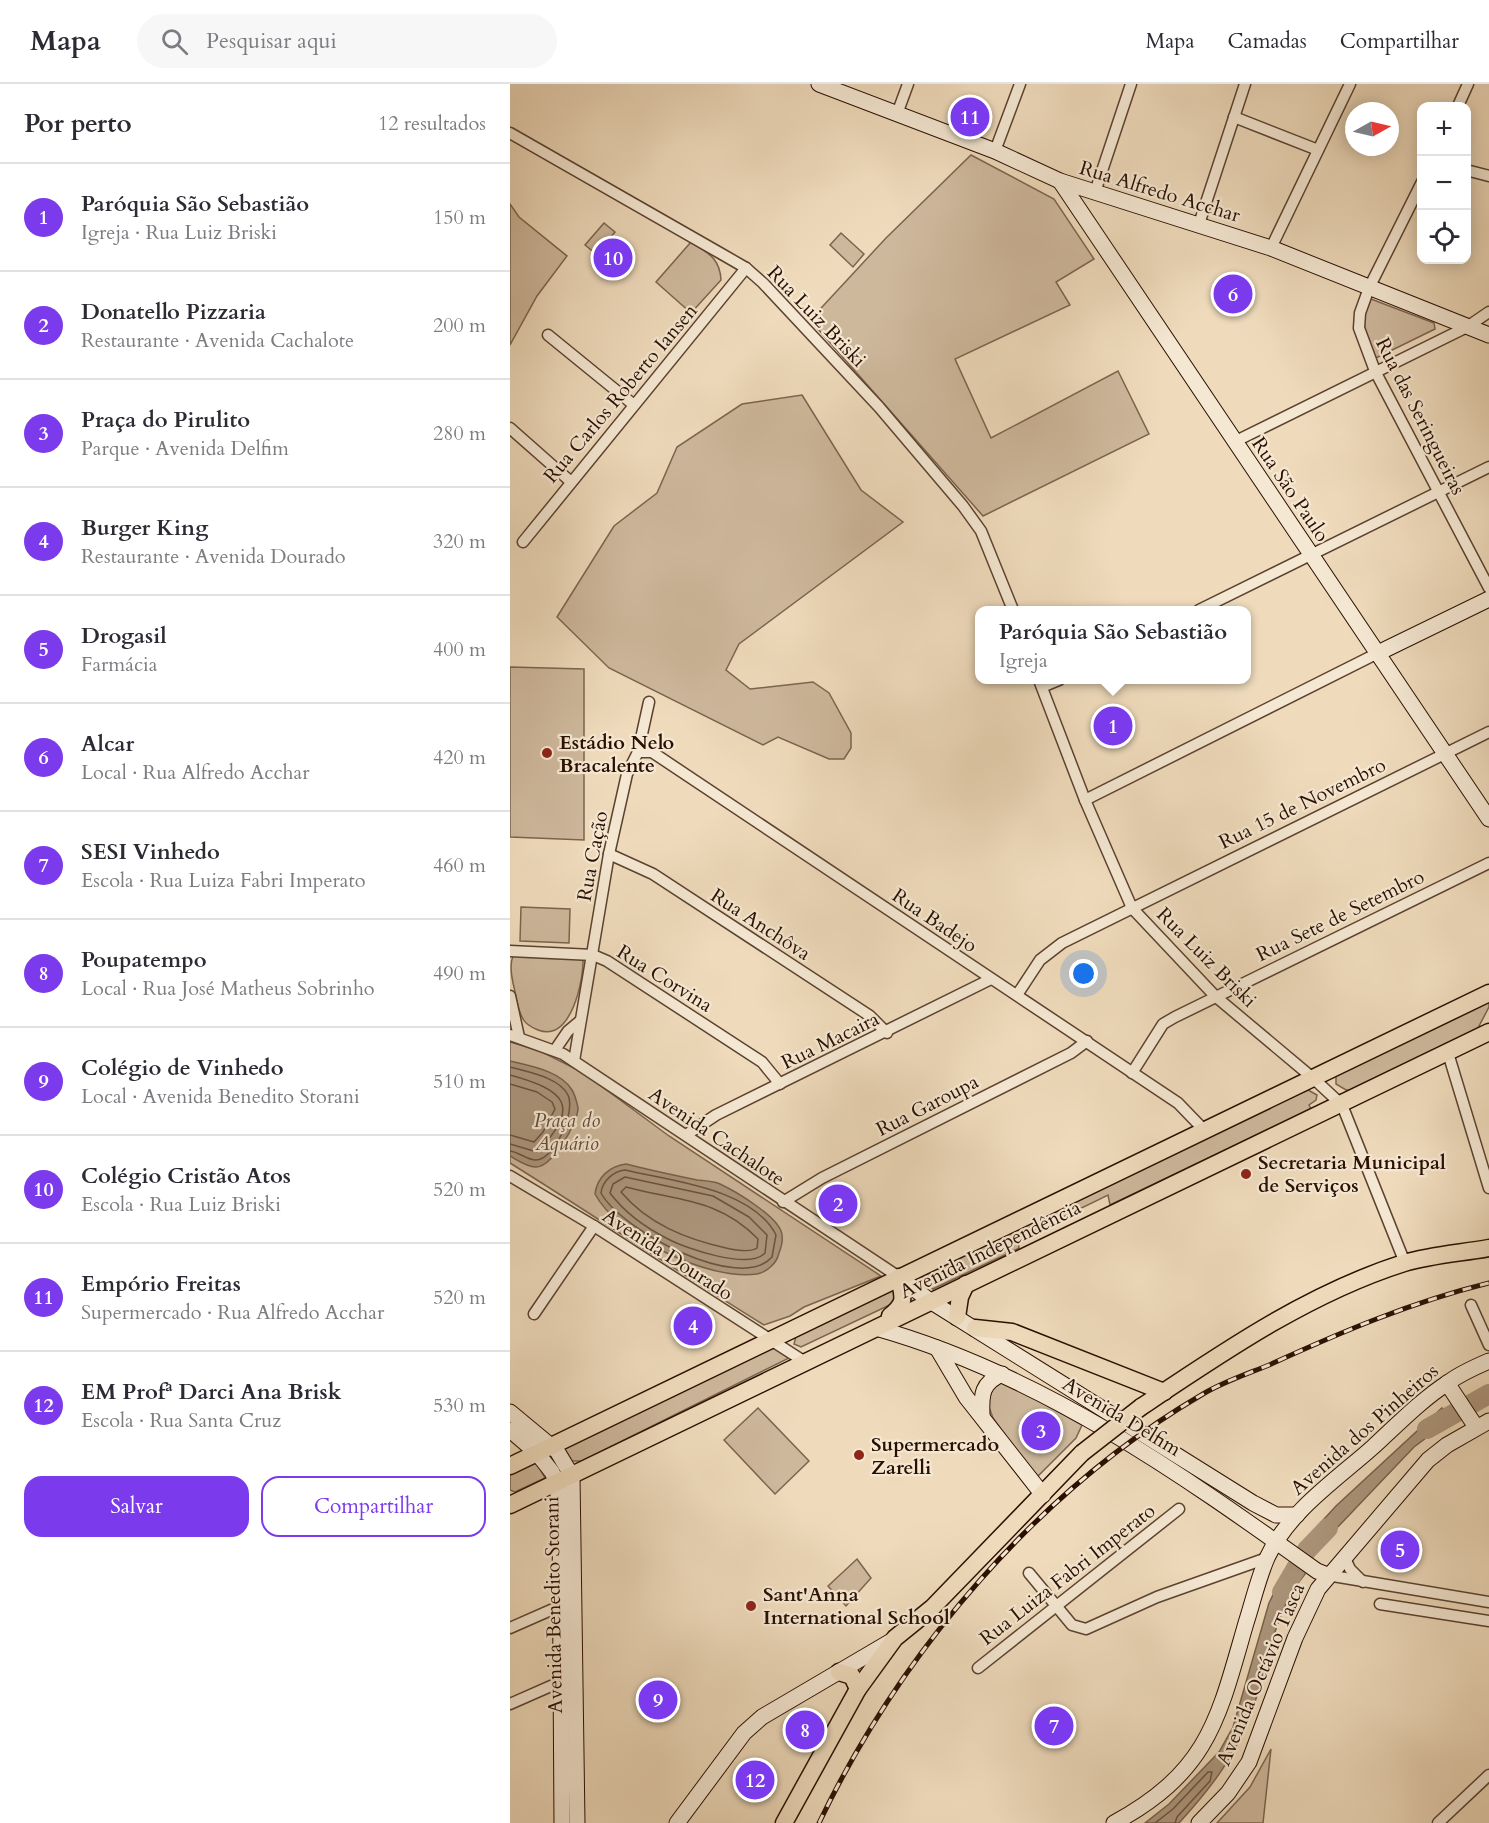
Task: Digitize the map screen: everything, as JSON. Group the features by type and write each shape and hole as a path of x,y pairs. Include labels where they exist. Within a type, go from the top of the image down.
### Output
{"main road":[{"name":"Avenida Independência","path":"510,1466 1489,993"},
{"name":"Avenida Independência","path":"510,1505 1489,1032"},
{"path":"784,1823 858,1689 895,1638 932,1608 1082,1453 1141,1407 1305,1305 1405,1263 1489,1248"},
{"path":"876,1328 902,1306 899,1277"},
{"path":"957,1317 960,1297 966,1284"},
{"path":"975,1328 1012,1332 1164,1392"},
{"path":"839,1672 852,1676 858,1689"}],"street":[{"name":"Rua Alfredo Acchar","path":"819,84 995,151 1060,181 1271,248 1489,335"},
{"path":"897,114 908,84"},
{"path":"995,151 1020,84"},
{"path":"1095,192 1131,84"},
{"path":"1198,224 1245,84"},
{"path":"1271,248 1350,84"},
{"path":"1460,102 1468,84"},
{"path":"1234,117 1317,150"},
{"name":"Rua Luiz Briski","path":"510,133 746,268 879,406 963,506 981,531 1011,606"},
{"path":"1471,171 1489,176"},
{"name":"Rua São Paulo","path":"1060,181 1443,754 1489,819"},
{"name":"Rua das Seringueiras","path":"1417,192 1369,288 1360,313 1359,328 1375,371 1489,588"},
{"name":"Rua Carlos Roberto Iansen","path":"524,542 570,481 746,268"},
{"path":"1234,442 1467,327 1489,312"},
{"path":"548,335 634,405"},
{"path":"510,428 570,481"},
{"path":"1206,606 1489,466"},
{"path":"1085,800 1489,599"},
{"name":"Rua Luiz Briski","path":"1041,684 1085,800 1132,908 1215,996 1314,1078 1342,1105 1405,1263"},
{"name":"Rua Cação","path":"574,1061 609,854 627,774 638,752 649,702"},
{"name":"Rua 15 de Novembro","path":"1017,995 1049,951 1489,732"},
{"name":"Rua Badejo","path":"638,752 651,752 1087,1041 1178,1103 1204,1131"},
{"name":"Rua Anchôva","path":"609,854 653,874 870,1016 887,1033"},
{"name":"Rua Sete de Setembro","path":"1132,1073 1163,1024 1215,996 1489,863"},
{"name":"Rua Corvina","path":"510,951 593,955 762,1062 780,1084"},
{"name":"Rua Macaira","path":"686,1135 716,1115 887,1033 991,979"},
{"path":"510,996 514,1036"},
{"path":"555,1050 568,1031 580,1021"},
{"name":"Avenida Cachalote","path":"514,1036 555,1050 574,1061 899,1277"},
{"name":"Rua Garoupa","path":"783,1202 822,1178 1071,1053 1087,1041"},
{"path":"1448,1053 1489,1188"},
{"name":"Avenida Dourado","path":"510,1176 594,1226 768,1340 806,1362"},
{"path":"534,1314 594,1226"},
{"name":"Avenida Delfim","path":"899,1277 930,1301 1267,1511 1276,1515 1297,1515"},
{"path":"1471,1305 1489,1345"},
{"name":"Avenida Delfim","path":"876,1328 906,1335 1002,1374 1072,1408 1237,1512 1322,1573"},
{"path":"937,1348 966,1397 1043,1495"},
{"name":"Avenida dos Pinheiros","path":"1114,1823 1143,1806 1176,1780 1205,1741 1224,1701 1267,1558 1282,1546 1297,1515 1449,1385 1489,1361"},
{"path":"982,1415 983,1388 1002,1374"},
{"path":"1449,1385 1466,1412 1482,1424"},
{"name":"Avenida Benedito Storani","path":"510,1412 544,1450 565,1479 574,1600 577,1823"},
{"name":"Avenida Octávio Tasca","path":"1200,1823 1228,1793 1249,1762 1322,1573 1344,1556 1428,1460 1482,1424"},
{"name":"Avenida Benedito Storani","path":"510,1430 544,1450"},
{"name":"Avenida Benedito Storani","path":"562,1823 560,1606 565,1479"},
{"name":"Rua Luiza Fabri Imperato","path":"978,1668 1179,1509"},
{"path":"1344,1556 1350,1569 1363,1582"},
{"path":"1029,1573 1072,1625 1086,1629 1157,1598 1267,1558"},
{"path":"1322,1573 1363,1582 1489,1602"},
{"path":"510,1628 574,1600"},
{"path":"1380,1604 1489,1621"},
{"path":"677,1823 744,1733 762,1717 895,1638"},
{"path":"510,1704 575,1675"},
{"path":"1437,1823 1489,1775"}],"green space":[{"path":"971,155 1054,199 1094,259 1056,282 1070,305 955,359 991,438 1118,371 1149,434 983,516 810,320 886,238"},
{"path":"510,204 519,217 567,256 537,296 510,345"},
{"path":"604,223 615,232 596,254 585,245"},
{"path":"841,233 864,254 853,267 830,245"},
{"path":"691,242 716,261 721,280 691,313 656,282"},
{"path":"1371,299 1434,323 1435,329 1376,358 1368,343 1364,322"},
{"path":"802,395 861,490 903,522 739,644 726,670 750,689 813,682 829,693 851,733 851,748 844,759 829,759 778,737 763,745 609,668 557,617 614,526 657,493 677,447 742,404"},
{"name":"Estádio Nelo Bracalente","path":"510,667 584,669 584,840 510,837"},
{"path":"521,907 570,909 569,943 520,941"},
{"path":"513,956 583,958 578,994 567,1019 559,1027 549,1032 538,1030 524,1021 512,980"},
{"path":"1489,998 1489,1007 1478,1028 1351,1090 1346,1090 1336,1084 1336,1076"},
{"name":"Praça do Aquário","path":"510,1042 538,1050 582,1072 669,1136 881,1276 764,1325 732,1305 510,1163"},
{"path":"1308,1090 1317,1095 1316,1100 1309,1105 1311,1109 1110,1205 1108,1195 1018,1239 1019,1248 933,1289 915,1274"},
{"path":"896,1290 896,1302 801,1347 794,1344 796,1336"},
{"path":"769,1344 789,1358 582,1461 572,1461 563,1446"},
{"path":"1004,1381 1082,1425 1076,1438 1036,1478 993,1418 987,1402 989,1385"},
{"path":"758,1408 809,1461 775,1494 724,1440"},
{"path":"531,1463 537,1464 545,1478 515,1492 510,1490 510,1471"},
{"path":"857,1559 871,1578 846,1606 828,1586"},
{"path":"1271,1749 1263,1823 1217,1823 1250,1787"}],"water":[{"path":"510,1061 536,1067 560,1078 572,1090 578,1108 574,1124 563,1143 549,1160 536,1167 526,1165 510,1156"},
{"path":"626,1164 717,1183 746,1199 766,1213 780,1228 782,1242 776,1260 761,1273 737,1274 690,1263 643,1240 623,1226 595,1194 598,1182 605,1173"},
{"path":"1442,1408 1450,1420 1414,1447 1314,1552 1303,1542 1336,1506"},
{"path":"1044,1419 1054,1424 1059,1434 1054,1444 1044,1449 1034,1444 1029,1434 1034,1424"},
{"path":"1288,1564 1305,1574 1285,1605 1278,1622 1258,1693 1238,1743 1212,1784 1179,1823 1145,1823 1169,1804 1219,1752 1233,1727 1269,1603"}],"waterway":[{"path":"1427,1429 1489,1394"},
{"path":"1282,1592 1307,1550 1328,1528"}],"railway":[{"path":"819,1823 852,1759 890,1697 933,1637 980,1580 1031,1527 1085,1477 1142,1433 1219,1386 1377,1319 1432,1299 1489,1283"}],"place":[{"name":"Empório Freitas","path":"970,117"},
{"name":"Colégio Cristão Atos","path":"613,258"},
{"name":"Alcar","path":"1233,294"},
{"name":"Paróquia São Sebastião","path":"1113,726"},
{"name":"Estádio Nelo Bracalente","path":"547,753"},
{"name":"Secretaria Municipal de Serviços","path":"1246,1174"},
{"name":"Donatello Pizzaria","path":"838,1204"},
{"name":"Burger King","path":"693,1326"},
{"name":"Praça do Pirulito","path":"1041,1431"},
{"name":"Supermercado Zarelli","path":"859,1455"},
{"name":"Drogasil","path":"1400,1550"},
{"name":"Sant'Anna International School","path":"751,1606"},
{"name":"Colégio de Vinhedo","path":"658,1700"},
{"name":"SESI Vinhedo","path":"1054,1726"},
{"name":"Poupatempo","path":"805,1730"},
{"name":"EM Profª Darci Ana Brisk","path":"755,1780"}]}
